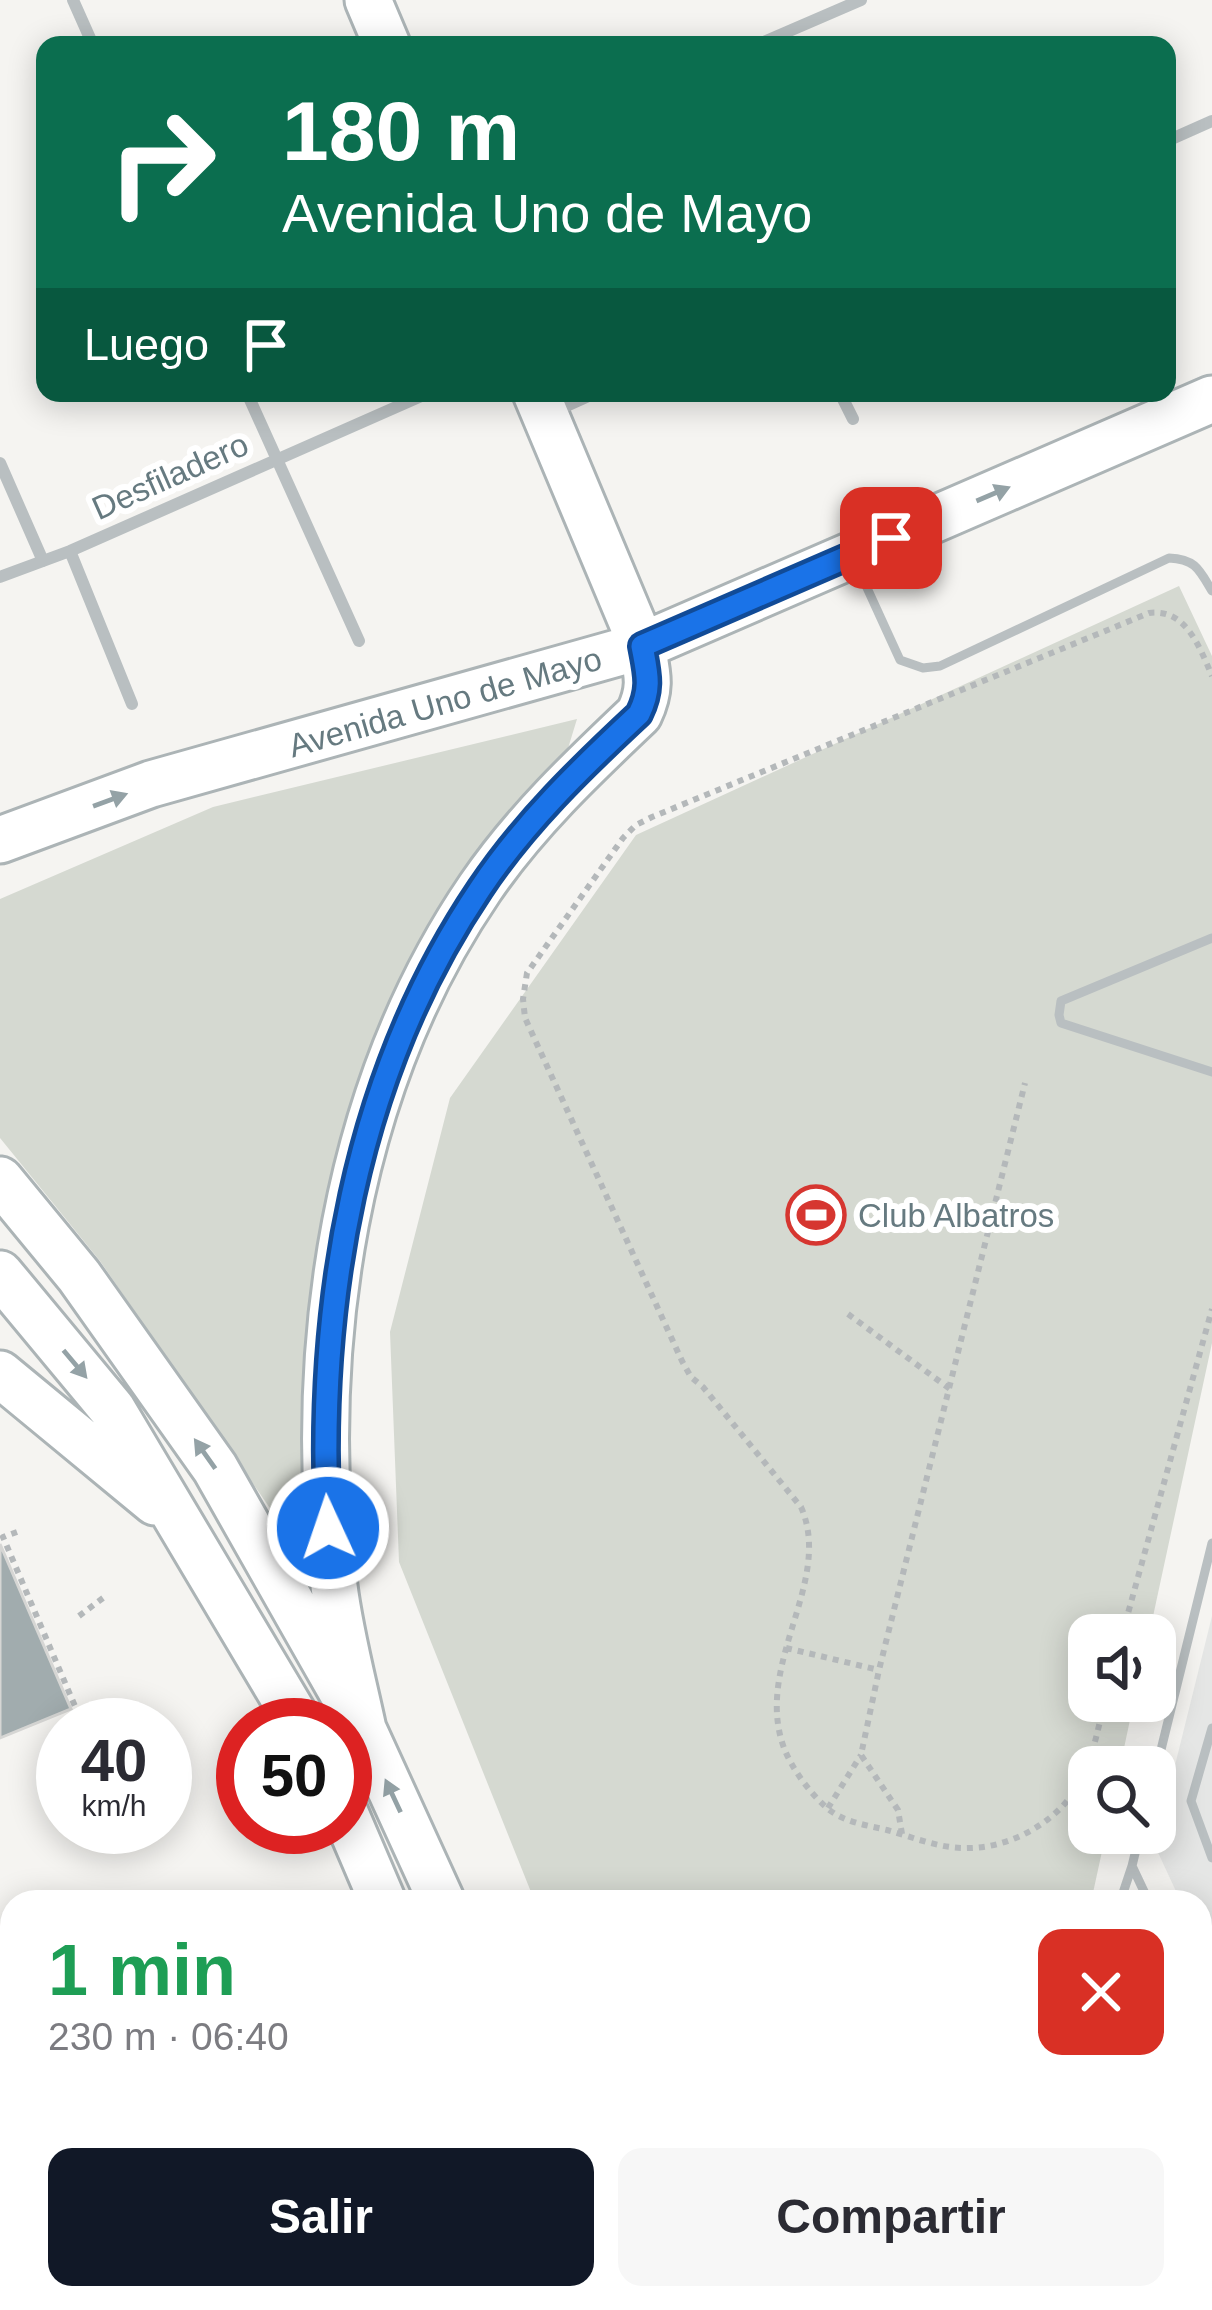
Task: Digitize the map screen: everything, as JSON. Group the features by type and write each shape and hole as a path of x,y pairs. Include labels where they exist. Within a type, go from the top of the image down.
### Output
{"main road":[{"path":"368,0 383,36"},
{"name":"Avenida Uno de Mayo","path":"0,840 151,784 642,646 1210,400"},
{"path":"357,1698 335,1592 325,1463 331,1324 341,1250 365,1143 405,1025 462,916 545,806 639,714 647,697 642,646 540,404"},
{"path":"0,1180 79,1276 215,1468 345,1698"},
{"path":"0,1274 112,1409 284,1698"},
{"path":"0,1375 181,1523"},
{"path":"372,1749 437,1890"},
{"path":"362,1854 378,1890"}],"street":[{"path":"73,0 89,36"},
{"path":"778,36 861,0"},
{"path":"1176,137 1212,121"},
{"path":"251,402 359,641"},
{"name":"Desfiladero","path":"0,578 407,402"},
{"path":"844,402 853,419"},
{"path":"0,463 43,561"},
{"path":"70,551 132,704"}],"lane":[{"path":"852,555 900,660 923,668 940,666 1169,558 1186,559 1200,570 1212,590"},
{"path":"1212,938 1060,1001 1059,1015 1061,1023 1212,1072"},
{"path":"1162,1746 1212,1544"},
{"path":"1212,1728 1191,1801 1212,1858"},
{"path":"1124,1890 1135,1854"},
{"path":"1132,1866 1143,1890"}],"path":[{"path":"1100,1722 1072,1795 1028,1834 994,1844 967,1848 845,1820 806,1785 786,1754 776,1720 778,1679 807,1568 810,1528 801,1507 682,1361 525,1018 524,998 527,973 623,838 652,817 1149,613 1163,611 1188,628 1212,676"},
{"path":"828,1809 861,1756 1025,1083"},
{"path":"1128,1614 1212,1309"},
{"path":"848,1314 950,1389"},
{"path":"16,1532 3,1537 72,1698"},
{"path":"80,1616 103,1598"},
{"path":"787,1648 879,1670"},
{"path":"861,1756 898,1810 902,1834"}],"shaded area":[{"name":"Club Albatros","path":"1179,586 1212,656 1212,1343 1154,1614 1068,1614 1068,1722 1130,1722 1124,1746 1068,1746 1068,1854 1101,1854 1094,1890 530,1890 399,1562 390,1332 450,1098 636,835"},
{"path":"577,719 562,768 407,980 311,1568 100,1261 0,1138 0,899 213,807"},
{"path":"1212,1616 1212,1890 1175,1890 1159,1854 1176,1854 1176,1761"}],"building":[{"path":"0,1544 66,1698 36,1698 36,1723 0,1738"}],"place":[{"name":"Club Albatros","path":"816,1215"}],"route":[{"path":"328,1528 326,1399 341,1250 386,1075 405,1025 453,931 496,866 545,806 639,714 648,679 642,646 891,538"}]}
